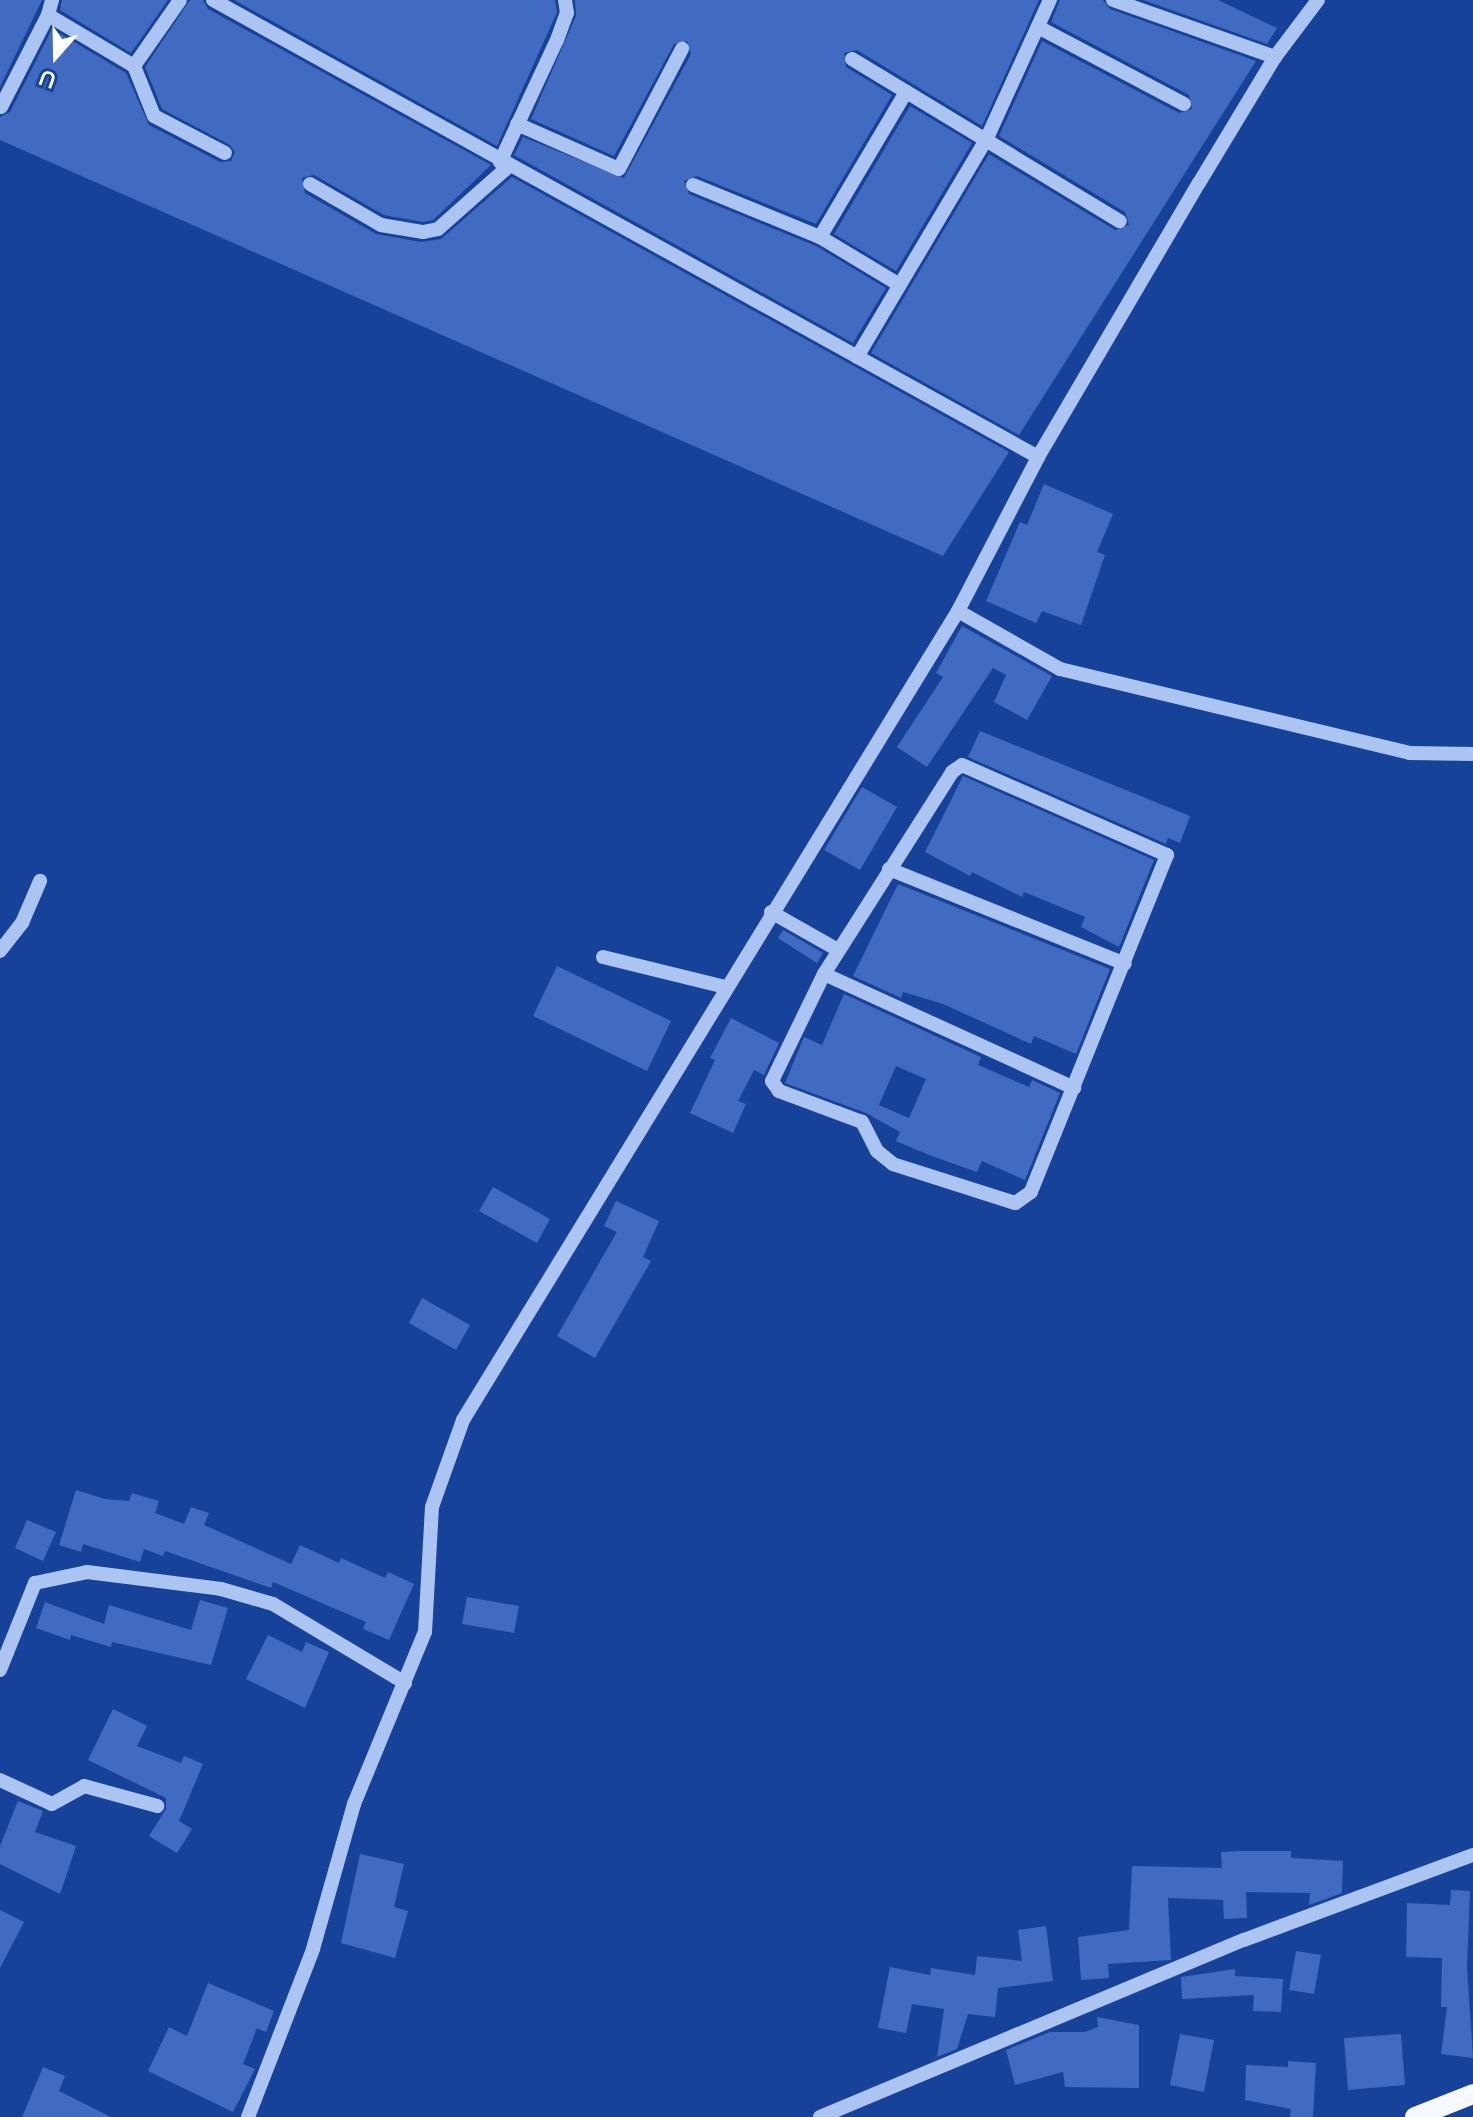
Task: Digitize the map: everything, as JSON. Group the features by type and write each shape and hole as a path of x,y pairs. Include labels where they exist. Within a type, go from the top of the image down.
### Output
{"main road":[{"path":"1415,2117 1473,2094"}],"street":[{"path":"1,107 48,15 52,0"},
{"path":"134,66 180,0"},
{"path":"213,0 504,164 1038,457"},
{"path":"310,184 381,225 423,232 438,229 504,164 517,124 557,40 567,13 565,0"},
{"path":"857,357 987,138 1050,0"},
{"path":"1113,0 1275,57"},
{"path":"248,2117 313,1949 354,1804 425,1632 431,1596 432,1507 463,1420 725,987 958,611 1038,457 1275,57 1318,0"},
{"path":"48,15 134,66 154,116 225,153"},
{"path":"1038,27 1184,104"},
{"path":"517,124 619,169 682,49"},
{"path":"852,59 1120,221"},
{"path":"820,237 906,92"},
{"path":"693,185 820,237 900,285"},
{"path":"958,611 1071,672 1409,753 1473,754"},
{"path":"968,766 1163,850 1167,862 1031,1192 1021,1202 893,1164 877,1151 862,1122 779,1091 772,1081 824,974 889,869 952,772 968,766"},
{"path":"889,869 1125,964"},
{"path":"0,951 22,923 40,881"},
{"path":"771,912 838,950"},
{"path":"603,957 725,987"},
{"path":"824,974 1074,1088"},
{"path":"0,1670 35,1583 87,1572 221,1589 273,1604 405,1683"},
{"path":"0,1780 52,1804 84,1786 157,1806"},
{"path":"820,2117 1244,1940 1473,1855"}],"building":[{"path":"0,0 42,0 0,87"},
{"path":"62,0 168,0 131,53 60,10"},
{"path":"190,0 203,0 208,9 491,165 433,220 423,222 384,215 314,175 302,178 305,193 376,234 421,242 441,239 512,177 1009,452 943,556 0,140 0,117 10,112 52,29 126,73 149,125 220,162 231,161 235,152 230,145 162,109 145,67"},
{"path":"234,0 555,0 557,12 497,146"},
{"path":"575,0 1039,0 982,126 857,50 844,53 846,67 892,95 816,224 697,176 684,181 689,194 816,246 886,288 853,343 514,155 523,137 624,178 691,54 687,41 674,44 614,156 531,119 576,16"},
{"path":"1060,0 1103,0 1110,9 1256,61 1019,435 871,353 989,154 1115,230 1129,225 1125,212 999,136 1042,41 1179,113 1192,109 1189,95 1051,22"},
{"path":"1143,0 1218,0 1277,28 1267,44"},
{"path":"910,106 972,143 896,271 834,234"},
{"path":"1044,484 1113,514 1097,552 1105,555 1081,625 1042,611 1036,623 986,601 1020,522 1027,525"},
{"path":"962,626 1052,676 1027,720 994,702 1006,675 993,668 927,767 897,747 943,677 936,673"},
{"path":"980,731 1190,816 1180,843 1168,838 1166,844 968,757"},
{"path":"963,776 1154,860 1119,947 1081,927 1085,917 1024,892 1022,897 972,872 970,876 925,852"},
{"path":"862,787 897,807 860,870 824,850"},
{"path":"898,884 1110,969 1076,1054 1034,1036 1031,1044 943,1004 903,992 901,998 853,976"},
{"path":"783,930 823,953 817,963 778,938"},
{"path":"557,966 671,1021 647,1071 533,1016"},
{"path":"844,994 981,1057 978,1065 1029,1087 1032,1080 1060,1093 1025,1180 982,1161 977,1172 929,1155 896,1141 900,1132 866,1113 785,1083 804,1037 822,1045","holes":["896,1066 926,1079 909,1118 879,1105"]},
{"path":"731,1018 779,1043 764,1075 754,1070 738,1101 746,1104 733,1133 690,1113 715,1060 710,1058"},
{"path":"493,1187 550,1219 537,1243 479,1211"},
{"path":"616,1201 659,1221 643,1257 651,1261 595,1358 557,1336 617,1232 604,1226"},
{"path":"422,1298 470,1325 456,1350 409,1323"},
{"path":"76,1490 105,1499 129,1501 132,1493 159,1501 155,1513 184,1524 191,1507 209,1513 204,1525 291,1564 300,1545 339,1563 341,1558 385,1578 388,1572 414,1584 389,1640 363,1629 366,1622 273,1582 271,1588 165,1551 163,1556 144,1549 140,1562 83,1544 81,1552 59,1545"},
{"path":"27,1520 56,1532 43,1561 15,1548"},
{"path":"467,1597 519,1606 514,1633 462,1624"},
{"path":"200,1600 228,1608 211,1665 112,1642 111,1647 71,1635 70,1640 36,1628 45,1602 104,1624 109,1605 191,1630"},
{"path":"268,1635 302,1652 306,1642 329,1652 305,1708 246,1679"},
{"path":"113,1709 147,1726 137,1746 181,1763 184,1756 203,1764 179,1821 192,1829 177,1853 149,1836 166,1809 166,1798 88,1760"},
{"path":"18,1801 43,1811 35,1832 76,1846 60,1894 0,1864 0,1846"},
{"path":"1291,1851 1291,1858 1343,1861 1342,1893 1309,1905 1310,1893 1246,1892 1247,1918 1224,1919 1223,1900 1168,1898 1171,1960 1108,1964 1109,1978 1081,1980 1078,1937 1129,1930 1132,1866 1222,1868 1221,1852"},
{"path":"360,1854 404,1864 394,1907 408,1911 395,1958 341,1943"},
{"path":"1451,1890 1470,1891 1467,1967 1473,2058 1441,2054 1447,2007 1441,2007 1442,1958 1406,1957 1407,1903 1450,1905"},
{"path":"0,1910 24,1922 0,1968"},
{"path":"1046,1926 1053,1981 998,1988 995,2017 968,2014 957,2049 937,2057 944,2009 912,2004 906,2033 878,2028 890,1967 930,1975 931,1968 975,1975 977,1956 1022,1961 1018,1930"},
{"path":"1296,1951 1321,1955 1314,1994 1289,1990"},
{"path":"1235,1969 1235,1976 1283,1979 1281,2012 1253,2011 1254,1995 1182,1999 1181,1977"},
{"path":"208,1983 274,2011 266,2032 257,2028 243,2064 255,2069 233,2112 148,2071 169,2027 187,2036"},
{"path":"1097,2017 1139,2025 1139,2088 1065,2087 1063,2072 1015,2085 1006,2050 1050,2032 1085,2032 1098,2027"},
{"path":"1180,2034 1214,2040 1204,2092 1170,2085"},
{"path":"1401,2034 1405,2085 1348,2090 1344,2038"},
{"path":"1288,2061 1316,2063 1313,2117 1290,2117 1291,2109 1245,2100 1246,2065 1288,2067"},
{"path":"43,2067 65,2076 59,2091 111,2117 22,2117"}]}
